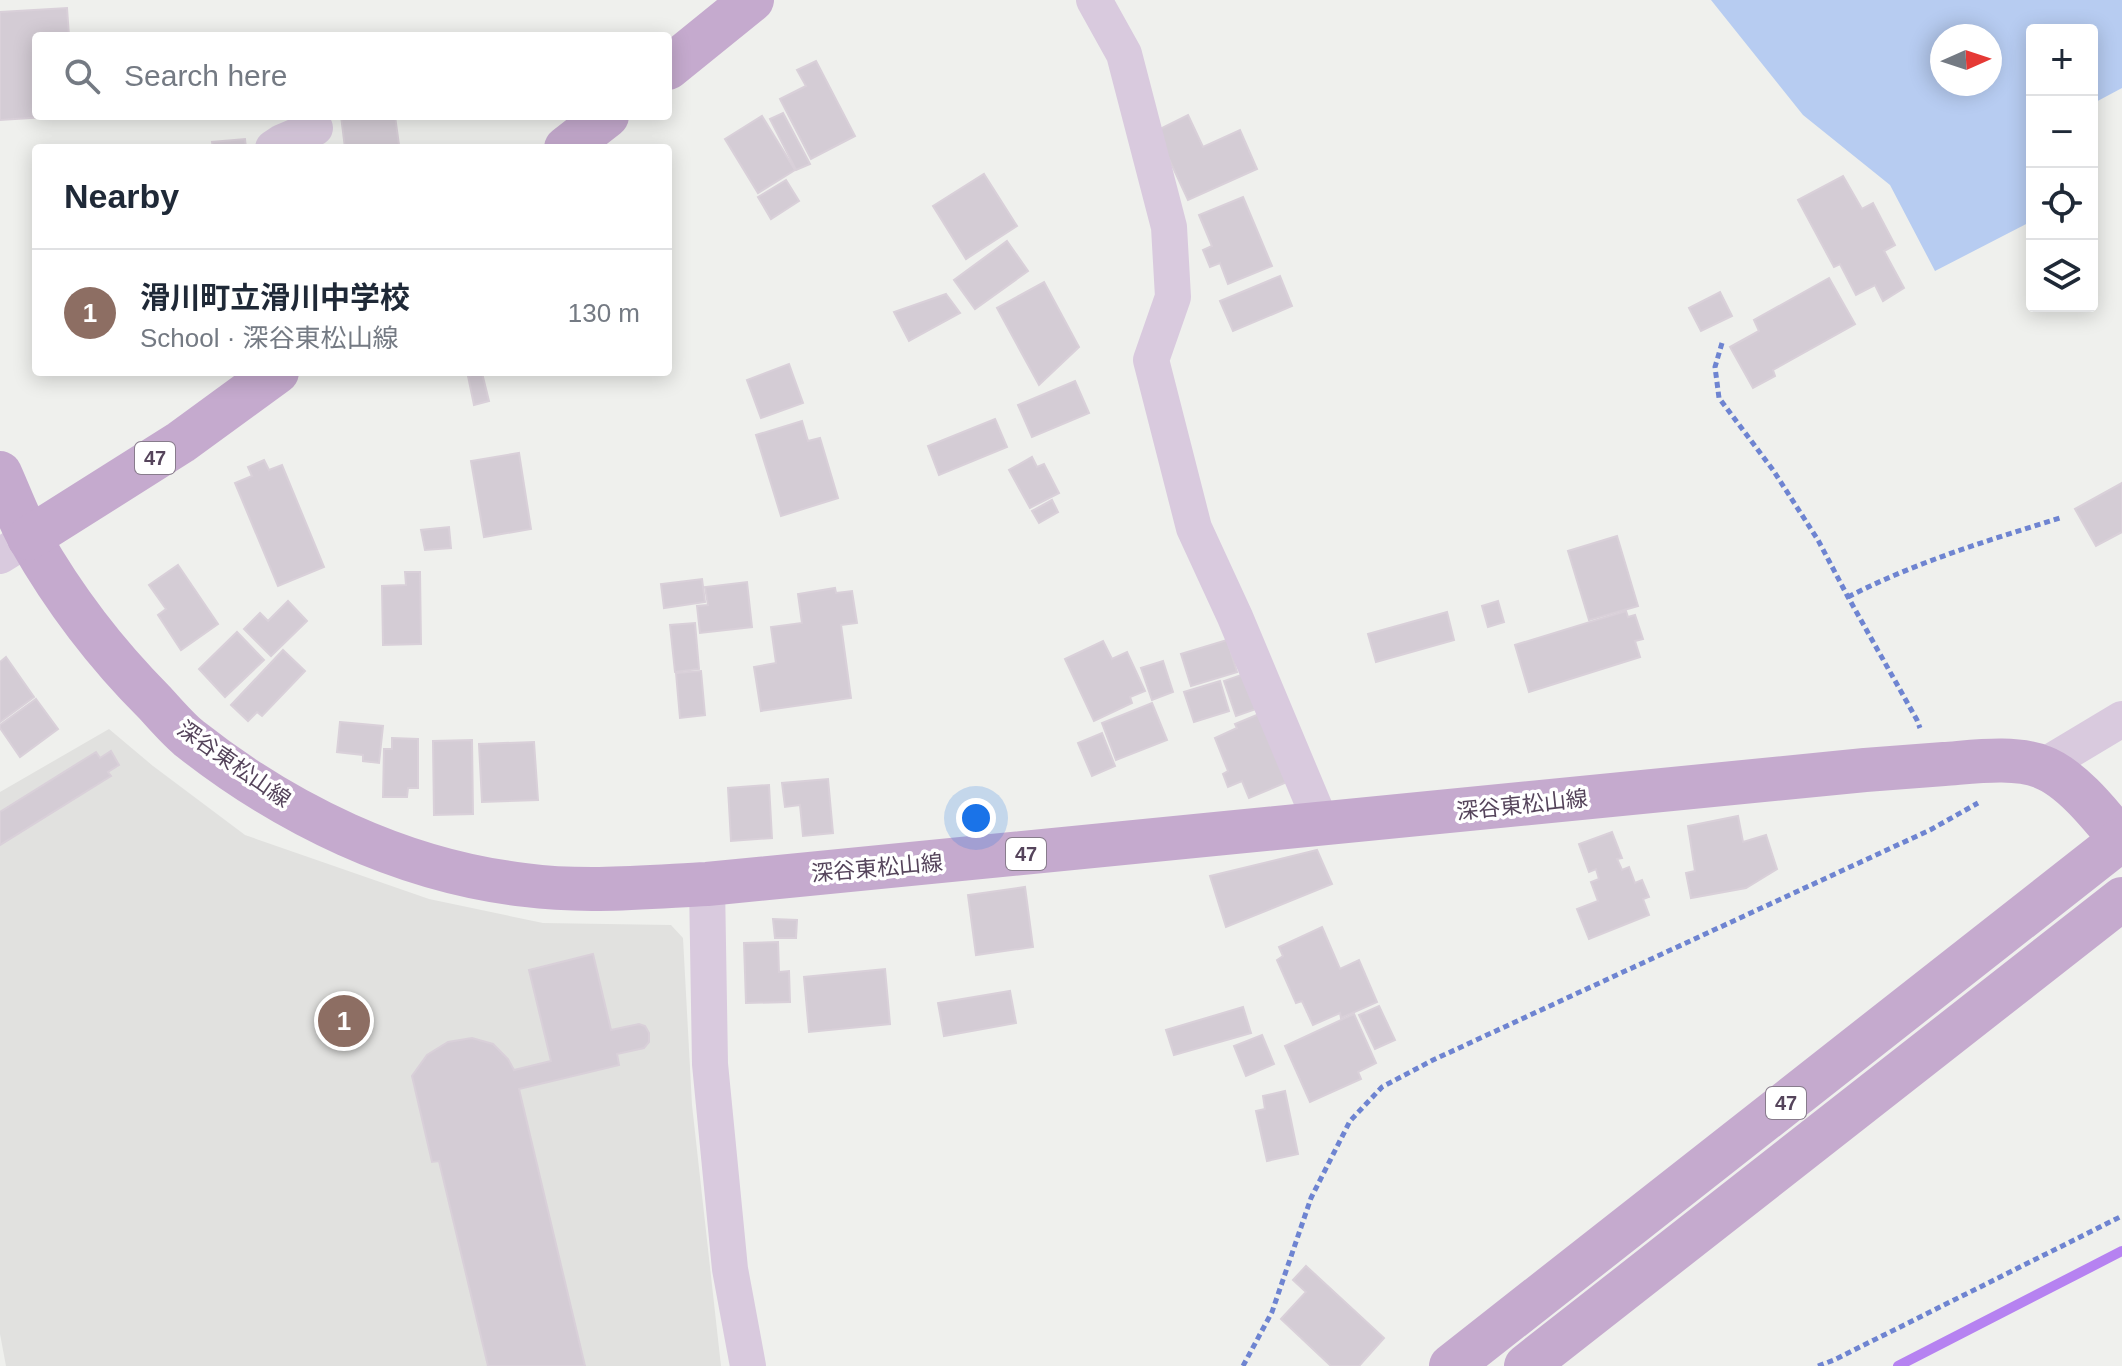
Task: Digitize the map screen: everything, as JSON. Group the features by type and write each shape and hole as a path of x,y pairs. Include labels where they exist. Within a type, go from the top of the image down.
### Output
{"main road":[{"path":"672,65 752,0"},
{"path":"571,144 602,120"},
{"name":"47","path":"15,547 181,442 272,376"},
{"name":"深谷東松山線","path":"0,473 15,547 77,614 129,677 188,737 317,821 396,855 458,874 525,886 593,890 707,884 1931,765 2009,761 2042,767 2067,783 2094,807 2122,840 1451,1366"},
{"name":"47","path":"1526,1366 2122,899"}],"street":[{"path":"1094,0 1124,54 1169,227 1173,297 1151,360 1194,528 1235,617 1322,825"},
{"path":"279,144 315,128"},
{"path":"2042,767 2122,719"},
{"path":"707,884 710,1064 730,1269 748,1366"}],"path":[{"path":"1722,343 1715,367 1719,398 1781,482 1818,540 1917,720 1931,765"},
{"path":"1848,597 1887,577 1947,553 2063,517"},
{"path":"1243,1366 1272,1312 1311,1198 1350,1121 1382,1087 1433,1060 1930,830 1980,802"},
{"path":"1818,1366 2122,1216"}],"shaded area":[{"path":"1711,0 2122,0 2122,88 2098,101 2098,24 2026,24 2026,224 1935,271 1890,185 1803,115"},
{"path":"109,729 245,835 429,899 543,923 671,925 683,938 692,1105 721,1366 6,1366 0,1334 0,792"}],"building":[{"path":"67,8 69,32 32,32 32,118 0,120 0,12"},
{"path":"816,61 855,136 811,159 780,99 806,86 797,70"},
{"path":"783,113 810,164 796,170 770,119"},
{"path":"1188,115 1203,147 1240,130 1257,169 1188,200 1156,131"},
{"path":"762,116 795,170 758,193 725,139"},
{"path":"342,120 396,120 399,144 344,144"},
{"path":"245,139 246,144 212,144"},
{"path":"984,174 1017,226 966,259 933,206"},
{"path":"1843,176 1862,209 1873,203 1895,245 1884,251 1904,288 1883,301 1875,285 1856,295 1840,264 1834,267 1798,200"},
{"path":"786,180 799,201 771,219 758,197"},
{"path":"1243,197 1272,266 1228,284 1220,263 1210,267 1203,250 1212,246 1199,215"},
{"path":"1007,241 1028,271 975,309 954,280"},
{"path":"1280,276 1292,306 1233,331 1220,301"},
{"path":"1829,278 1855,324 1773,370 1775,376 1753,388 1730,347 1759,331 1754,320"},
{"path":"1044,282 1079,347 1039,385 997,308"},
{"path":"1720,292 1732,316 1701,331 1689,308"},
{"path":"946,294 960,313 909,341 894,312"},
{"path":"789,364 803,403 761,418 747,380"},
{"path":"468,376 483,376 489,401 474,405"},
{"path":"1075,381 1089,413 1032,437 1018,405"},
{"path":"995,419 1007,447 939,475 928,446"},
{"path":"802,421 808,441 820,438 838,498 781,516 756,435"},
{"path":"519,453 531,529 484,537 471,461"},
{"path":"1032,457 1037,467 1044,464 1059,493 1030,508 1009,470"},
{"path":"264,460 269,470 282,465 324,567 278,586 235,483 252,476 248,467"},
{"path":"2122,483 2122,532 2096,546 2075,509"},
{"path":"1052,500 1058,512 1039,523 1032,511"},
{"path":"449,527 451,548 425,550 421,530"},
{"path":"1617,536 1638,606 1589,620 1568,551"},
{"path":"178,565 218,624 181,650 158,615 166,609 149,585"},
{"path":"405,572 420,572 421,644 383,645 382,586 406,585"},
{"path":"702,579 705,602 664,608 661,584"},
{"path":"747,582 752,627 700,633 697,606 708,605 705,587"},
{"path":"835,588 836,593 852,591 857,623 841,625 851,698 761,711 754,667 776,663 771,627 802,623 798,594"},
{"path":"288,601 307,621 271,656 244,629 260,613 268,621"},
{"path":"1498,601 1504,622 1488,627 1482,606"},
{"path":"1626,611 1628,617 1635,615 1643,639 1635,641 1640,657 1529,692 1515,645"},
{"path":"1447,612 1454,640 1376,662 1368,634"},
{"path":"695,623 699,669 675,672 670,625"},
{"path":"237,632 264,660 225,697 199,669"},
{"path":"1227,640 1237,672 1191,686 1181,654"},
{"path":"1103,641 1112,659 1127,652 1145,691 1130,697 1132,703 1094,721 1065,659"},
{"path":"283,650 305,671 262,716 257,712 248,721 231,705"},
{"path":"6,657 34,697 0,722 0,662"},
{"path":"1163,661 1173,692 1152,700 1141,668"},
{"path":"701,671 705,715 680,718 676,673"},
{"path":"1247,673 1259,708 1236,716 1224,681"},
{"path":"1220,681 1229,711 1194,722 1184,692"},
{"path":"36,699 58,729 20,757 0,725"},
{"path":"1152,703 1167,740 1116,760 1102,723"},
{"path":"1259,714 1287,782 1249,798 1242,781 1228,787 1223,774 1228,771 1215,738 1237,728 1235,724"},
{"path":"340,722 383,726 379,763 363,761 363,755 337,752"},
{"path":"1102,733 1115,766 1092,776 1078,743"},
{"path":"392,738 418,739 418,788 408,788 407,797 383,797 384,749 392,749"},
{"path":"472,740 473,814 434,815 433,741"},
{"path":"534,742 538,800 482,802 479,744"},
{"path":"111,751 119,765 108,772 111,776 0,845 0,812 96,752 100,758"},
{"path":"828,779 833,833 803,836 800,805 785,807 782,783"},
{"path":"769,785 772,838 731,841 728,788"},
{"path":"1738,816 1743,842 1766,835 1777,869 1746,888 1691,898 1686,873 1695,871 1688,826"},
{"path":"1612,832 1622,858 1617,859 1622,870 1629,867 1635,883 1642,880 1649,897 1643,899 1649,915 1589,939 1577,909 1598,901 1591,882 1599,879 1596,869 1589,872 1579,844"},
{"path":"1317,850 1332,884 1226,927 1210,876"},
{"path":"1025,887 1033,947 976,955 968,895"},
{"path":"773,919 797,920 796,938 775,938"},
{"path":"1322,927 1340,969 1359,960 1377,1002 1341,1018 1340,1013 1313,1025 1302,1001 1296,1003 1277,960 1283,956 1279,947"},
{"path":"778,942 779,972 789,971 790,1002 746,1003 744,943"},
{"path":"593,954 611,1030 639,1024 645,1026 649,1033 649,1042 644,1048 617,1054 619,1065 519,1089 585,1366 488,1366 439,1161 432,1162 412,1076 427,1055 448,1042 472,1038 493,1044 514,1070 551,1061 529,970"},
{"path":"885,969 890,1024 809,1032 804,977"},
{"path":"1010,991 1016,1023 944,1036 938,1003"},
{"path":"1379,1006 1395,1040 1375,1049 1359,1015"},
{"path":"1243,1007 1251,1033 1174,1055 1166,1030"},
{"path":"1354,1014 1376,1063 1358,1072 1361,1079 1310,1102 1285,1046"},
{"path":"1262,1035 1274,1064 1246,1076 1234,1046"},
{"path":"1285,1091 1298,1154 1267,1161 1256,1111 1265,1109 1263,1096"},
{"path":"1306,1266 1384,1338 1359,1366 1331,1366 1281,1319 1306,1292 1293,1280"}],"waterway":[{"path":"1898,1366 2122,1251"}],"place":[{"name":"滑川町立滑川中学校","path":"344,1021"}]}
